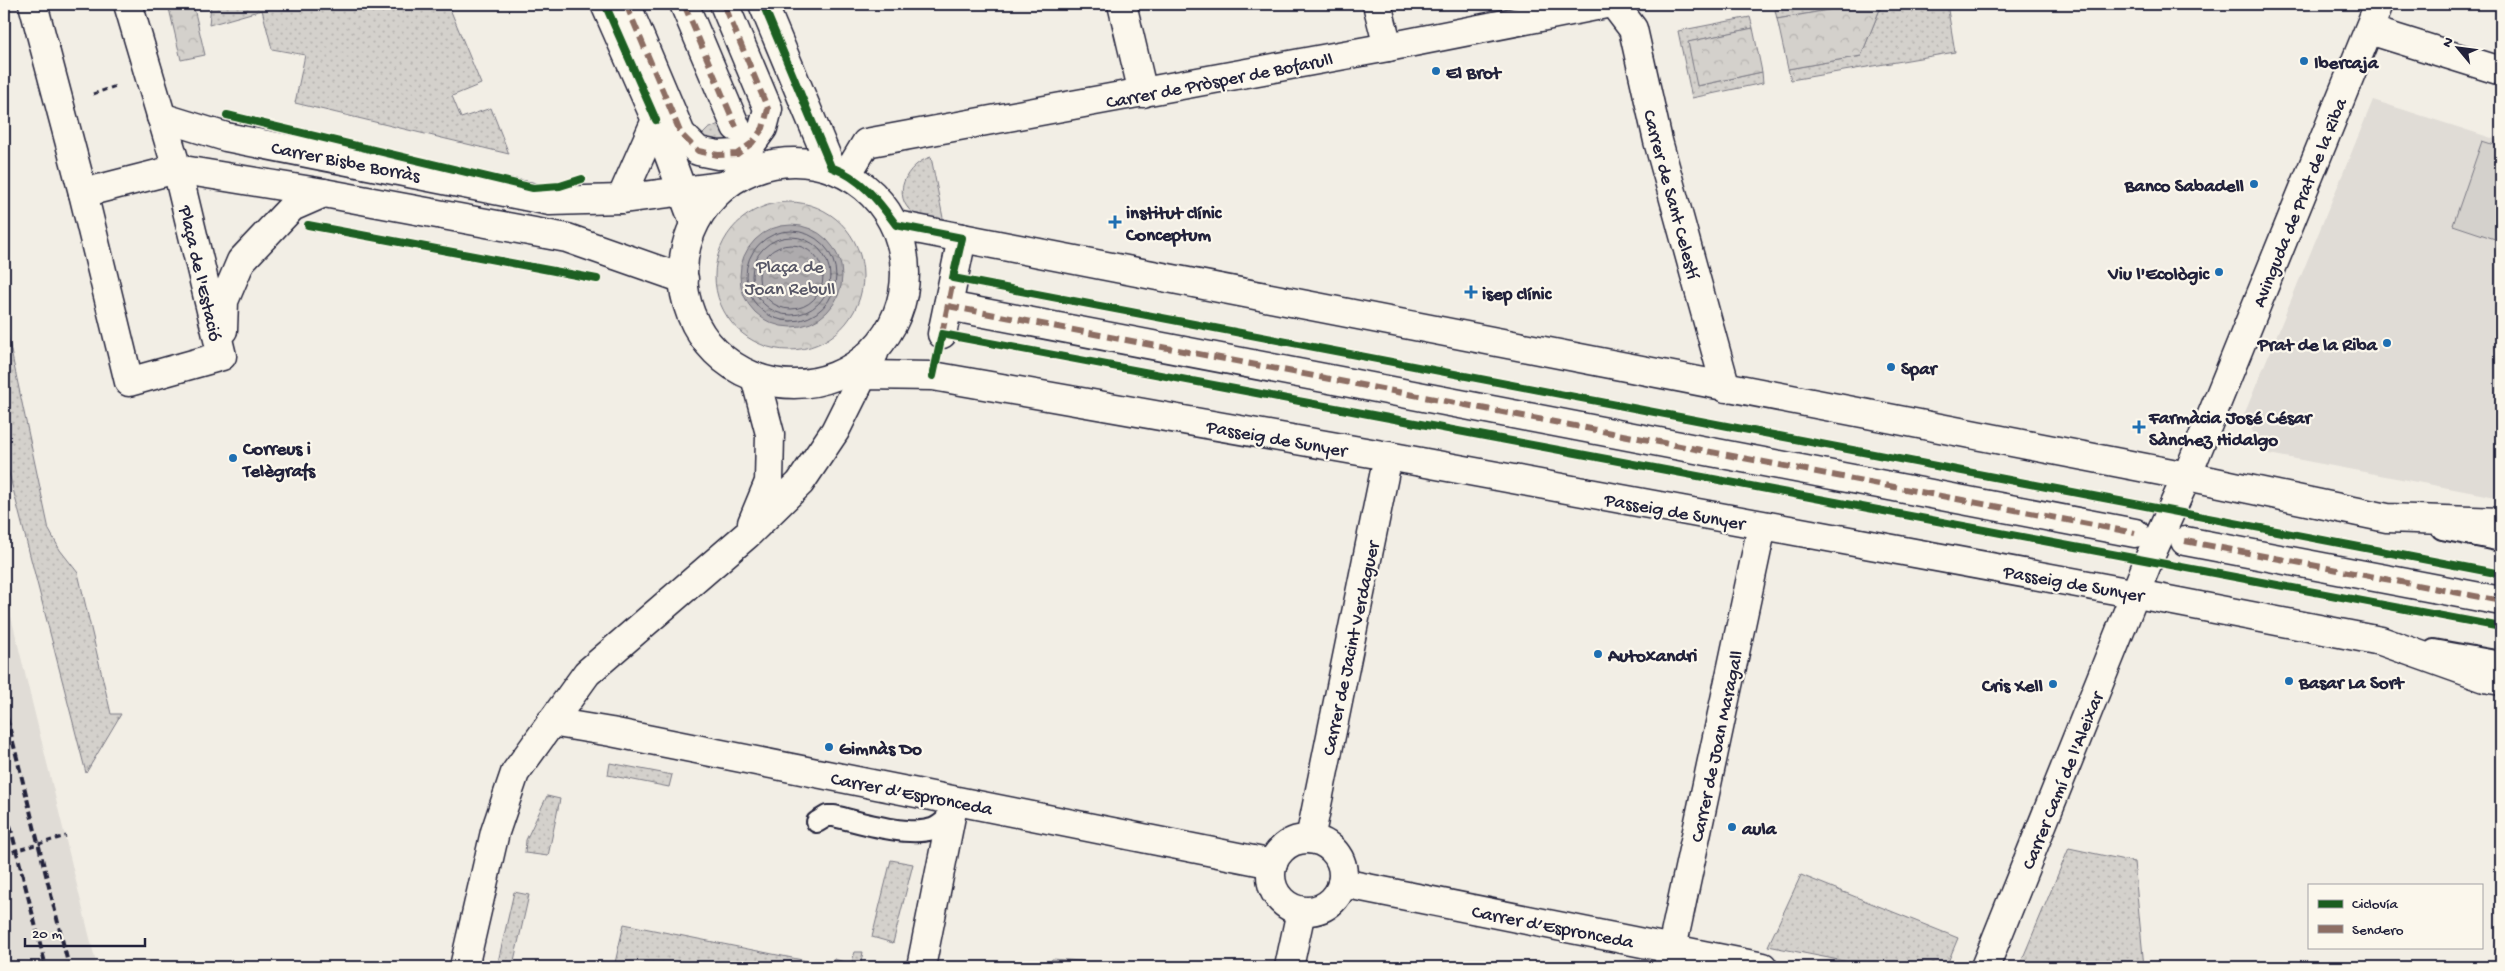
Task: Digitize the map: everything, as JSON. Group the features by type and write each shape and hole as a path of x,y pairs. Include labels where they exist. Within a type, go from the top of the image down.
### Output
{"street":[{"name":"Plaça de l'Estació","path":"33,4 83,193 129,382 222,356 177,169 128,4"},
{"path":"605,4 656,120 693,220"},
{"path":"626,4 681,134 698,150 718,156 737,154 759,137 768,109 724,4"},
{"path":"684,4 736,127"},
{"path":"763,4 839,170"},
{"path":"1122,4 1143,93"},
{"path":"1377,4 1388,47"},
{"name":"Carrer de Pròsper de Bofarull","path":"839,170 866,143 1388,47 1606,4"},
{"name":"Carrer de Sant Celestí","path":"1614,4 1633,29 1658,141 1726,388"},
{"name":"Avinguda de Prat de la Riba","path":"2137,594 2149,559 2187,476 2379,4"},
{"path":"2369,30 2501,71"},
{"name":"Carrer Bisbe Borràs","path":"161,117 226,136 550,201 621,199 723,186"},
{"path":"621,199 656,120"},
{"path":"464,967 495,832 516,773 587,673 748,534 800,483 835,431 860,367 886,338 898,309 904,279 902,248 896,225 868,190 839,170 792,162 742,176 723,186 708,198 693,220"},
{"path":"83,193 177,169"},
{"name":"Carrer Bisbe Borràs","path":"177,169 324,193 567,238 684,280"},
{"name":"Carrer Bisbe Borràs","path":"222,356 224,301 240,261 292,206 324,193"},
{"name":"Passeig de Sunyer","path":"693,220 687,245 684,280 690,308 714,352 730,366 755,377 786,384 816,383 860,367 933,376 1388,456 2137,594 2381,641 2485,678 2501,681"},
{"path":"896,225 1726,388 2187,476 2387,518 2501,522"},
{"path":"942,334 962,238"},
{"path":"948,306 2135,533"},
{"path":"748,534 769,482 770,434 755,377"},
{"name":"Carrer de Jacint Verdaguer","path":"1310,839 1388,456"},
{"name":"Carrer de Joan Maragall","path":"1670,958 1762,526"},
{"path":"2186,541 2501,601"},
{"name":"Carrer Camí de l'Aleixar","path":"1985,967 2137,594"},
{"name":"Carrer d’Espronceda","path":"551,722 611,732 953,809 1273,864"},
{"path":"921,967 953,809"},
{"path":"1310,839 1323,843 1338,857 1343,869 1342,883 1337,895 1328,905 1314,911 1301,911 1288,906 1278,897 1271,877 1273,864 1280,852 1290,843 1310,839"},
{"name":"Carrer d’Espronceda","path":"1342,883 1670,958 1763,967"},
{"path":"1289,967 1301,911"}],"lane":[{"path":"2387,518 2501,541"},
{"path":"2381,641 2501,662"},
{"path":"817,822 827,816 834,816 894,828 921,831 937,827 953,809"}],"path":[{"path":"60,107 148,73"},
{"path":"4,854 66,836"}],"shaded area":[{"name":"Prat de la Riba","path":"2373,100 2501,141 2501,498 2264,453 2244,415"},
{"path":"4,588 97,967 4,967"}],"green space":[{"path":"168,4 193,4 205,55 181,60"},
{"path":"211,4 414,4 417,9 432,4 448,4 481,84 452,96 461,118 491,108 509,154 295,103 305,55 272,49 262,10 209,25"},
{"path":"1809,4 1862,4 1777,19 1775,10"},
{"path":"1862,4 1882,4 1861,56 1788,69 1777,19"},
{"path":"1882,4 1947,4 1955,52 1791,80 1788,69 1861,56"},
{"path":"1750,17 1753,28 1689,42 1698,86 1762,72 1763,83 1692,98 1678,31"},
{"path":"1753,28 1762,72 1697,86 1688,42"},
{"path":"768,109 752,143 691,146 708,129 721,123"},
{"path":"2482,141 2501,147 2501,241 2453,225"},
{"path":"931,157 944,223 917,216 907,207 903,198 902,190 908,173 914,166"},
{"name":"Plaça de Joan Rebull","path":"789,202 817,208 841,224 857,248 863,276 857,304 841,328 817,344 789,350 761,344 737,328 721,304 715,276 721,248 737,224 761,208"},
{"path":"4,318 49,530 60,550 78,573 111,714 121,714 86,773 4,454"},
{"path":"610,763 672,775 669,787 608,775"},
{"path":"547,796 560,799 548,856 525,853 526,840"},
{"path":"2069,848 2134,862 2144,967 2019,967"},
{"path":"891,860 913,864 893,943 872,937"},
{"path":"1801,875 1958,938 1946,967 1874,967 1768,946"},
{"path":"514,892 529,895 513,965 498,962"},
{"path":"624,924 832,966 834,959 851,964 855,952 863,952 860,967 614,967"},
{"path":"1052,959 1081,961 1099,967 1049,967"}],"water":[{"path":"791,225 810,229 827,240 838,257 842,276 838,295 827,312 810,323 791,327 772,323 755,312 744,295 740,276 744,257 755,240 772,229"}],"railway":[{"path":"4,706 69,967"},
{"path":"4,802 46,967"}],"marked path":[{"path":"626,4 681,134 698,151 718,155 737,154 752,143 763,128 768,109 724,4"},
{"path":"684,4 736,127"},
{"path":"942,334 954,275"},
{"path":"948,306 2135,533"},
{"path":"2185,541 2501,601"}],"cycle path":[{"path":"605,4 656,120"},
{"path":"763,4 831,167 851,177 868,190 896,225 962,238 953,278 2501,574"},
{"path":"227,115 533,188 560,186 582,179"},
{"path":"308,225 597,279"},
{"path":"933,376 942,334 2501,627"}],"place":[{"name":"Ibercaja","path":"2304,61"},
{"name":"El Brot","path":"1436,71"},
{"name":"Banco Sabadell","path":"2254,184"},
{"name":"institut clínic Conceptum","path":"1115,222"},
{"name":"Viu l'Ecològic","path":"2219,272"},
{"name":"isep clínic","path":"1471,292"},
{"name":"Prat de la Riba","path":"2387,343"},
{"name":"Spar","path":"1891,367"},
{"name":"Farmàcia José César Sànchez Hidalgo","path":"2139,427"},
{"name":"Correus i Telègrafs","path":"233,458"},
{"name":"Autoxandri","path":"1598,654"},
{"name":"Basar La Sort","path":"2289,681"},
{"name":"Cris Xell","path":"2053,684"},
{"name":"Gimnàs Do","path":"829,747"},
{"name":"aula","path":"1732,827"}]}
